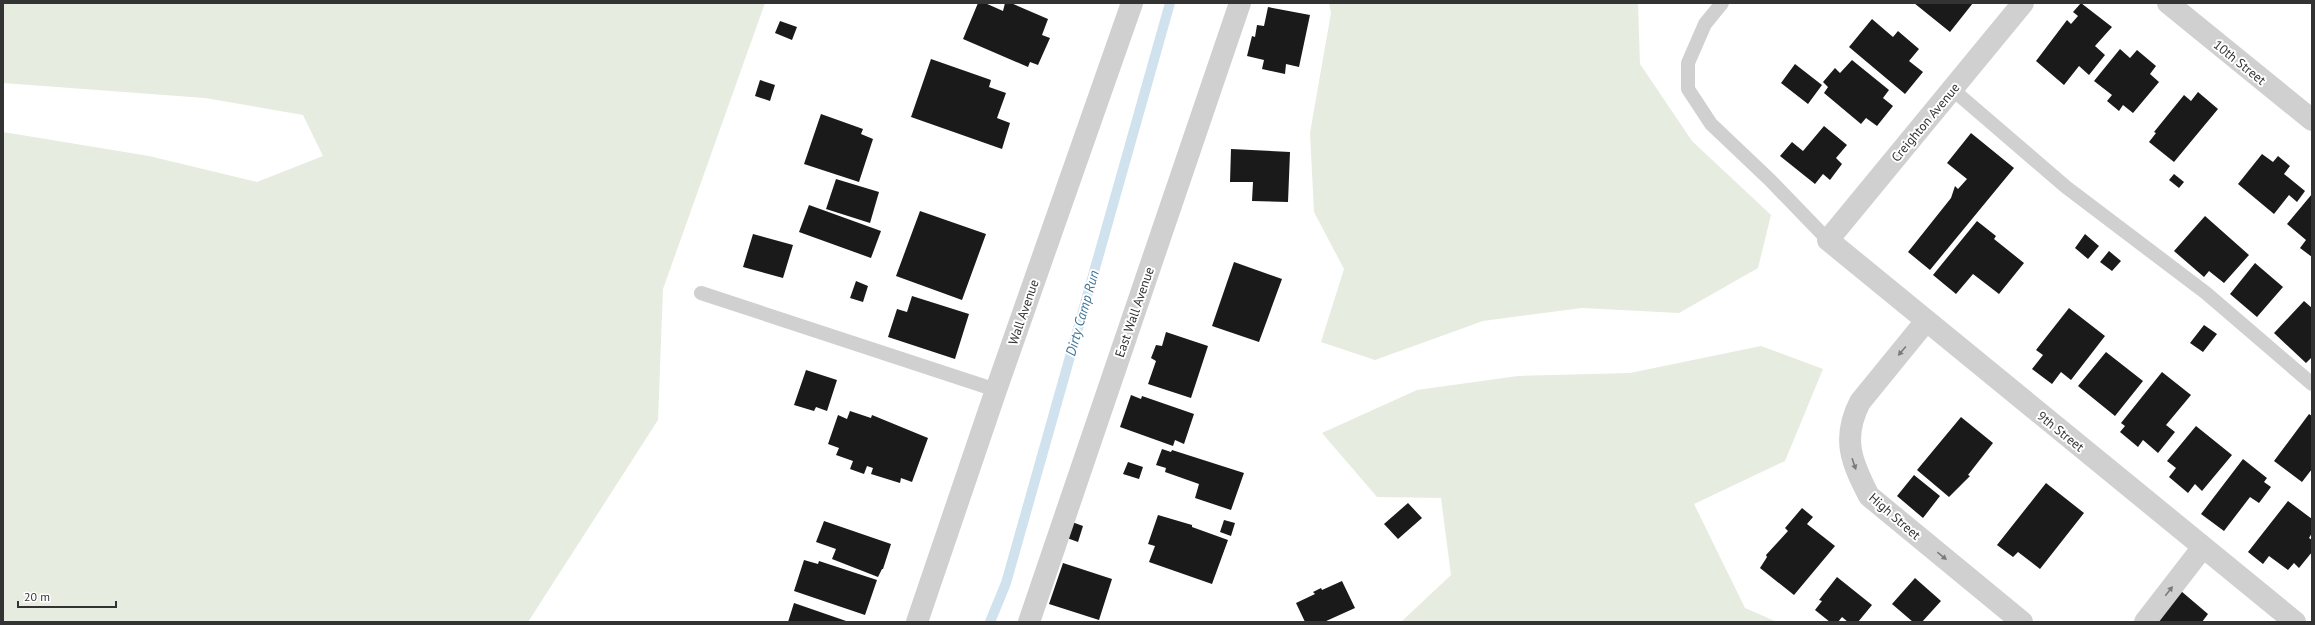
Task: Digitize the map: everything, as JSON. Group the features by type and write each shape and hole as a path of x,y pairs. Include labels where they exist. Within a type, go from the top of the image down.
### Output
{"street":[{"name":"Wall Avenue","path":"917,622 996,390 1132,3"},
{"name":"East Wall Avenue","path":"1029,622 1240,3"},
{"name":"Creighton Avenue","path":"1828,240 2024,3"},
{"name":"10th Street","path":"2168,3 2312,120"},
{"name":"9th Street","path":"1828,240 2295,622"},
{"name":"High Street","path":"1926,321 1860,402 1852,417 1849,433 1850,453 1858,474 1870,496 2022,622"},
{"path":"2145,622 2203,547"}],"lane":[{"path":"1722,3 1705,24 1688,63 1688,89 1711,124 1770,180 1828,240"},
{"path":"1952,89 2066,187 2206,293 2312,384"},
{"path":"701,293 996,390"}],"shaded area":[{"path":"3,3 765,3 663,289 658,420 528,622 3,622 3,132 149,156 257,182 323,156 303,115 205,98 3,83"},
{"path":"1329,3 1638,3 1640,64 1692,141 1771,215 1758,268 1679,313 1582,308 1483,321 1375,360 1321,342 1344,269 1314,212 1310,133 1331,13"},
{"path":"1761,346 1823,369 1785,461 1694,504 1745,608 1777,622 1401,622 1451,575 1441,498 1377,497 1322,433 1417,390 1518,376 1630,373"}],"building":[{"path":"978,3 985,3 1003,11 1005,3 1011,3 1048,19 1042,35 1050,38 1038,65 1030,62 1028,67 963,39"},
{"path":"1914,3 1973,3 1950,32"},
{"path":"2081,3 2112,27 2095,46 2105,55 2089,75 2079,66 2064,85 2036,61 2067,20 2071,24 2078,16 2073,12"},
{"path":"1268,7 1310,15 1299,67 1286,64 1285,74 1262,69 1264,60 1247,56 1252,36 1255,37 1257,25 1264,26"},
{"path":"1872,19 1893,37 1898,31 1919,49 1909,61 1923,72 1905,94 1849,47"},
{"path":"780,21 797,27 792,40 775,33"},
{"path":"2120,49 2130,58 2137,50 2156,66 2150,74 2159,82 2133,113 2123,105 2119,111 2107,101 2112,95 2094,81"},
{"path":"931,59 991,80 989,87 1006,93 997,118 1010,123 1002,149 911,117"},
{"path":"1852,60 1889,90 1883,98 1893,106 1877,126 1866,118 1861,124 1824,93 1828,87 1823,82 1835,68 1840,73"},
{"path":"1795,64 1822,85 1808,104 1781,83"},
{"path":"760,80 775,85 770,101 755,96"},
{"path":"2198,92 2218,109 2174,162 2149,142 2156,133 2154,132 2184,95 2191,101"},
{"path":"821,114 863,129 861,134 873,139 859,182 804,164"},
{"path":"1824,126 1847,145 1836,158 1842,164 1830,180 1823,174 1815,184 1780,156 1792,142 1803,151"},
{"path":"1971,133 2014,168 1930,270 1908,252 1951,198 1955,186 1958,189 1967,179 1947,163"},
{"path":"1231,149 1290,152 1288,202 1252,201 1253,182 1230,182"},
{"path":"2262,154 2273,162 2278,156 2290,166 2284,174 2305,191 2297,202 2289,195 2274,214 2238,184"},
{"path":"2174,174 2184,182 2179,188 2169,180"},
{"path":"836,179 879,192 870,223 826,209"},
{"path":"2312,194 2312,257 2300,248 2306,240 2287,224"},
{"path":"809,205 881,231 871,258 799,232"},
{"path":"920,211 986,234 962,300 896,276"},
{"path":"2205,216 2249,255 2224,283 2209,271 2204,277 2174,251"},
{"path":"1977,221 1996,236 1994,239 2024,263 1999,294 1973,274 1956,294 1933,275"},
{"path":"753,234 793,245 783,278 743,267"},
{"path":"2085,234 2099,246 2088,259 2075,248"},
{"path":"2109,251 2121,261 2112,271 2100,262"},
{"path":"1234,262 1282,279 1259,342 1212,326"},
{"path":"2255,263 2283,287 2257,317 2230,294"},
{"path":"856,281 868,286 863,302 850,298"},
{"path":"912,296 969,314 955,359 888,337 897,309 907,312"},
{"path":"2304,301 2312,308 2312,357 2306,363 2274,333"},
{"path":"2069,308 2105,336 2071,380 2061,372 2052,384 2032,369 2043,355 2036,350"},
{"path":"2204,325 2217,334 2203,352 2190,343"},
{"path":"1166,332 1208,346 1191,398 1148,384 1156,361 1151,358 1156,345 1162,346"},
{"path":"2106,352 2143,381 2115,416 2078,386"},
{"path":"806,370 837,380 827,411 816,407 814,411 794,405"},
{"path":"2162,372 2191,395 2166,425 2175,432 2158,453 2143,440 2138,447 2120,432 2125,426 2121,423"},
{"path":"1131,395 1141,399 1142,396 1194,414 1184,444 1175,440 1173,446 1120,427"},
{"path":"850,411 871,418 872,415 928,438 912,482 901,478 900,483 871,474 873,468 867,466 864,474 850,469 853,461 836,455 839,448 828,444 838,415 847,419"},
{"path":"2309,414 2312,416 2312,469 2302,482 2274,461"},
{"path":"1961,417 1993,443 1968,475 1970,476 1949,497 1917,470"},
{"path":"2196,426 2232,455 2202,491 2195,484 2188,493 2169,477 2176,468 2167,461"},
{"path":"1162,449 1171,452 1172,450 1244,473 1231,510 1195,498 1199,484 1165,472 1166,468 1156,465"},
{"path":"2243,459 2267,478 2264,482 2271,487 2259,503 2250,497 2224,531 2201,514"},
{"path":"1128,462 1143,467 1139,479 1123,474"},
{"path":"1914,475 1940,496 1923,518 1897,496"},
{"path":"2046,483 2084,513 2040,569 2018,552 2013,557 1997,545"},
{"path":"2288,501 2312,519 2312,533 2309,538 2312,540 2312,552 2299,568 2294,563 2288,570 2269,556 2263,564 2248,552"},
{"path":"1408,503 1422,518 1398,539 1384,524"},
{"path":"1802,508 1813,517 1807,524 1835,546 1794,595 1760,568 1767,557 1766,555 1788,531 1785,528"},
{"path":"1158,515 1192,525 1192,527 1228,540 1212,584 1149,562 1155,546 1148,544"},
{"path":"1224,520 1235,523 1231,536 1220,532"},
{"path":"824,521 891,544 883,569 878,577 832,559 836,549 816,542"},
{"path":"1072,522 1083,526 1078,542 1067,538"},
{"path":"804,560 818,564 819,561 877,580 865,615 794,591"},
{"path":"1063,563 1112,579 1099,620 1049,604"},
{"path":"1837,577 1872,605 1858,622 1848,622 1842,617 1838,622 1830,622 1815,610 1822,601 1819,600"},
{"path":"1915,578 1941,601 1922,622 1913,622 1892,604"},
{"path":"1342,581 1355,608 1324,622 1305,622 1296,603 1315,594 1313,592 1321,588 1322,590"},
{"path":"2181,591 2208,614 2202,622 2156,622"},
{"path":"794,603 849,622 788,622"}],"waterway":[{"name":"Dirty Camp Run","path":"990,622 1006,583 1170,3"}]}
